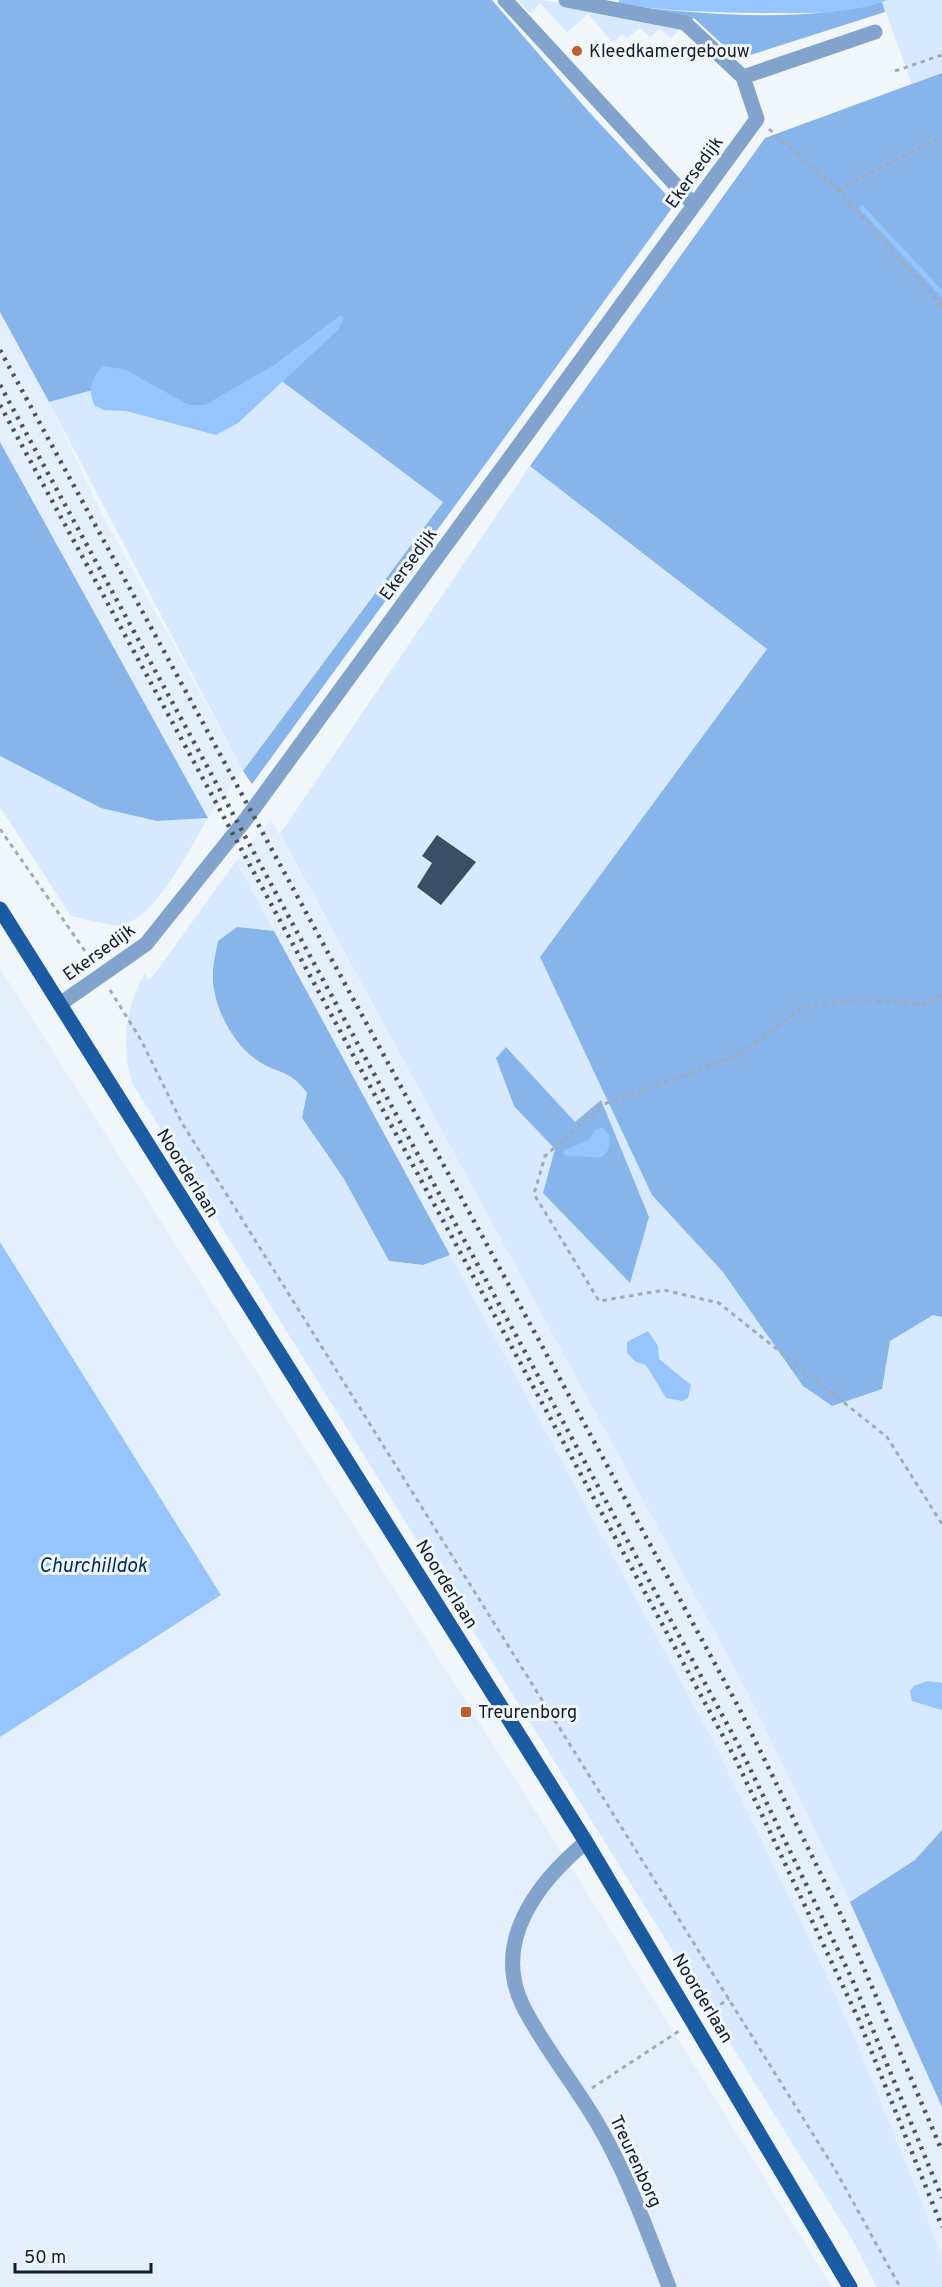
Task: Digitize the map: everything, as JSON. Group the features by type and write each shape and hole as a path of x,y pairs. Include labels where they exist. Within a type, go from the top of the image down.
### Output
{"main road":[{"name":"Noorderlaan","path":"0,909 586,1842 850,2287"}],"street":[{"path":"506,0 694,206"},
{"path":"566,0 685,23 743,77 757,118"},
{"path":"743,77 876,32"},
{"name":"Ekersedijk","path":"60,1004 147,944 246,819 757,118"},
{"name":"Treurenborg","path":"586,1842 550,1877 520,1920 513,1958 514,1982 523,2006 597,2122 631,2191 669,2287"}],"path":[{"path":"895,71 942,55"},
{"path":"757,118 838,190 942,306"},
{"path":"838,190 942,136"},
{"path":"0,829 88,953"},
{"path":"102,977 141,1040 182,1123 836,2171 900,2287"},
{"path":"942,995 923,1004 857,1000 803,1007 737,1056 604,1104 545,1156 534,1194 599,1301 664,1290 719,1303 887,1437 942,1524"},
{"path":"580,2096 729,1999"}],"shaded area":[{"path":"0,0 492,0 589,112 675,204 252,784 243,771 443,502 275,376 196,419 111,385 49,402 0,312"},
{"path":"519,0 543,0 682,27 671,38 660,29 650,37 640,28 627,38 622,34 613,43 588,14 567,32 540,3 530,13"},
{"path":"942,0 942,2107 850,1902 749,1695 280,834 530,466 765,138 912,84 882,2"},
{"path":"882,2 885,12 738,59 694,18 682,27 618,5 717,14 784,15 850,9"},
{"path":"942,73 942,1317 933,1315 890,1341 882,1389 832,1406 803,1386 723,1272 652,1195 540,957 767,649 530,466 765,138"},
{"path":"0,312 49,402 102,514 243,771 208,818 0,442"},
{"path":"275,376 443,502 243,771 49,402 111,385"},
{"path":"0,442 208,818 157,821 101,808 0,756"},
{"path":"0,756 101,808 157,821 208,818 171,880 147,910 134,920 116,925 71,916 0,807"},
{"path":"271,819 749,1695 850,1902 942,2107 942,2258 852,2031 713,1741 236,861"},
{"path":"236,861 274,931 237,927 218,1004 235,1039 254,1059 297,1079 307,1093 317,1142 344,1179 389,1261 423,1265 450,1255 713,1741 806,1932 852,2031 921,2201 942,2258 942,2287 877,2287 852,2239 132,1083 126,1040 129,1013 138,986 145,973 148,981 157,971"},
{"path":"237,927 274,931 450,1255 423,1265 389,1261 344,1179 302,1118 307,1093 288,1075 254,1058 230,1031 215,996 213,969 218,941"},
{"path":"0,968 583,1886 832,2287 0,2287 0,1737 221,1595 0,1242"},
{"path":"506,1047 575,1122 601,1100 649,1217 630,1283 543,1193 555,1149 514,1106 496,1058"},
{"path":"942,1830 942,2107 850,1902 915,1860"}],"water":[{"path":"619,0 888,0 846,10 790,13 657,9 618,5"},
{"path":"341,315 344,318 338,330 238,423 216,435 126,411 104,410 95,406 91,395 92,385 102,366 124,369 189,405 205,405 274,365"},
{"path":"602,1127 610,1136 604,1155 596,1157 564,1154 563,1151 590,1139 595,1130"},
{"name":"Churchilldok","path":"0,1242 221,1595 0,1737"},
{"path":"648,1331 658,1346 659,1359 691,1385 688,1398 682,1401 666,1398 646,1365 636,1362 627,1353 627,1342"},
{"path":"927,1681 942,1683 942,1710 912,1701 910,1691 914,1686"}],"building":[{"path":"437,835 476,862 441,905 417,887 432,863 422,856"}],"waterway":[{"path":"862,208 942,294"}],"railway":[{"path":"0,350 739,1708 843,1919 942,2151"},
{"path":"0,385 739,1746 852,1979 942,2198"},
{"path":"0,405 736,1760 858,2018 942,2227"}],"place":[{"name":"Kleedkamergebouw","path":"577,51"},
{"name":"Treurenborg","path":"466,1712"}]}
